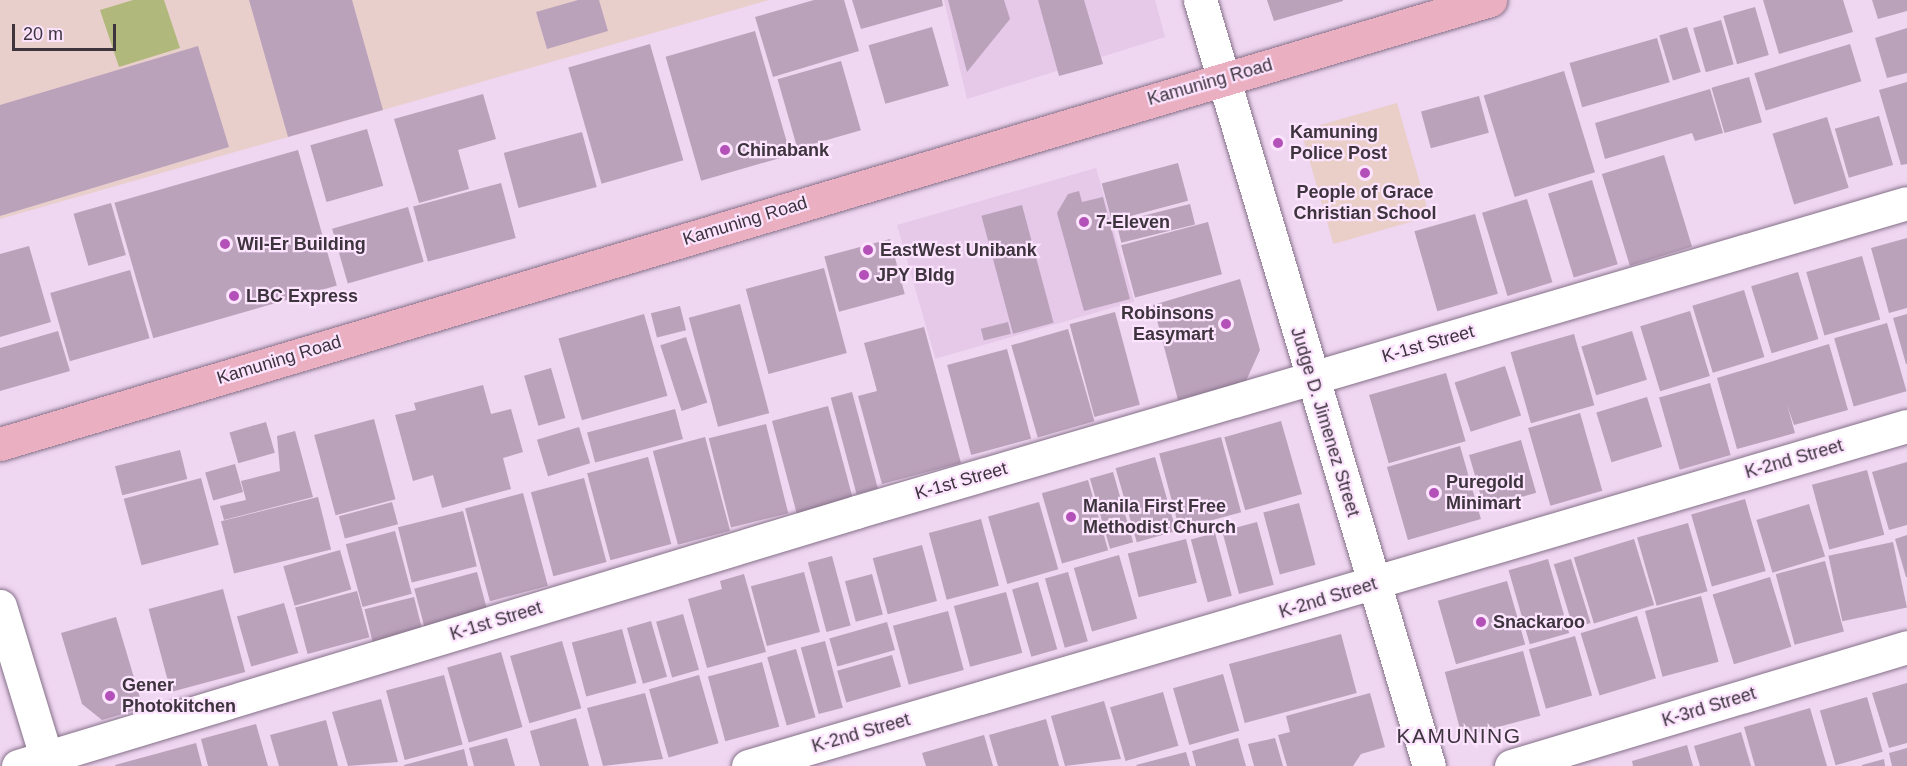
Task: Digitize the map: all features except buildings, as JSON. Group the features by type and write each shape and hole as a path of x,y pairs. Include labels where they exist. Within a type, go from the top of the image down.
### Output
{"main road":[{"name":"Kamuning Road","path":"0,444 1490,0"}],"street":[{"name":"Judge D. Jimenez Street","path":"1200,0 1311,378 1429,766"},
{"name":"K-1st Street","path":"38,763 1311,378 1907,203"},
{"name":"K-2nd Street","path":"748,766 1907,426"},
{"path":"0,606 38,763"},
{"name":"K-3rd Street","path":"1511,766 1907,647"}],"shaded area":[{"path":"0,0 769,0 0,219"},
{"path":"944,0 1155,0 1165,37 967,99"},
{"name":"People of Grace Christian School","path":"1397,103 1430,216 1333,244 1301,131"},
{"path":"1096,168 1134,302 935,359 897,225"}],"green space":[{"path":"133,0 164,0 180,48 119,67 100,10"}],"place":[{"name":"Kamuning Police Post","path":"1278,143"},
{"name":"Chinabank","path":"725,150"},
{"name":"People of Grace Christian School","path":"1365,173"},
{"name":"7-Eleven","path":"1084,222"},
{"name":"Wil-Er Building","path":"225,244"},
{"name":"EastWest Unibank","path":"868,250"},
{"name":"JPY Bldg","path":"864,275"},
{"name":"LBC Express","path":"234,296"},
{"name":"Robinsons Easymart","path":"1226,324"},
{"name":"Puregold Minimart","path":"1434,493"},
{"name":"Manila First Free Methodist Church","path":"1071,517"},
{"name":"Snackaroo","path":"1481,622"},
{"name":"Gener Photokitchen","path":"110,696"}],"district":[{"name":"KAMUNING","path":"1459,736"}]}
